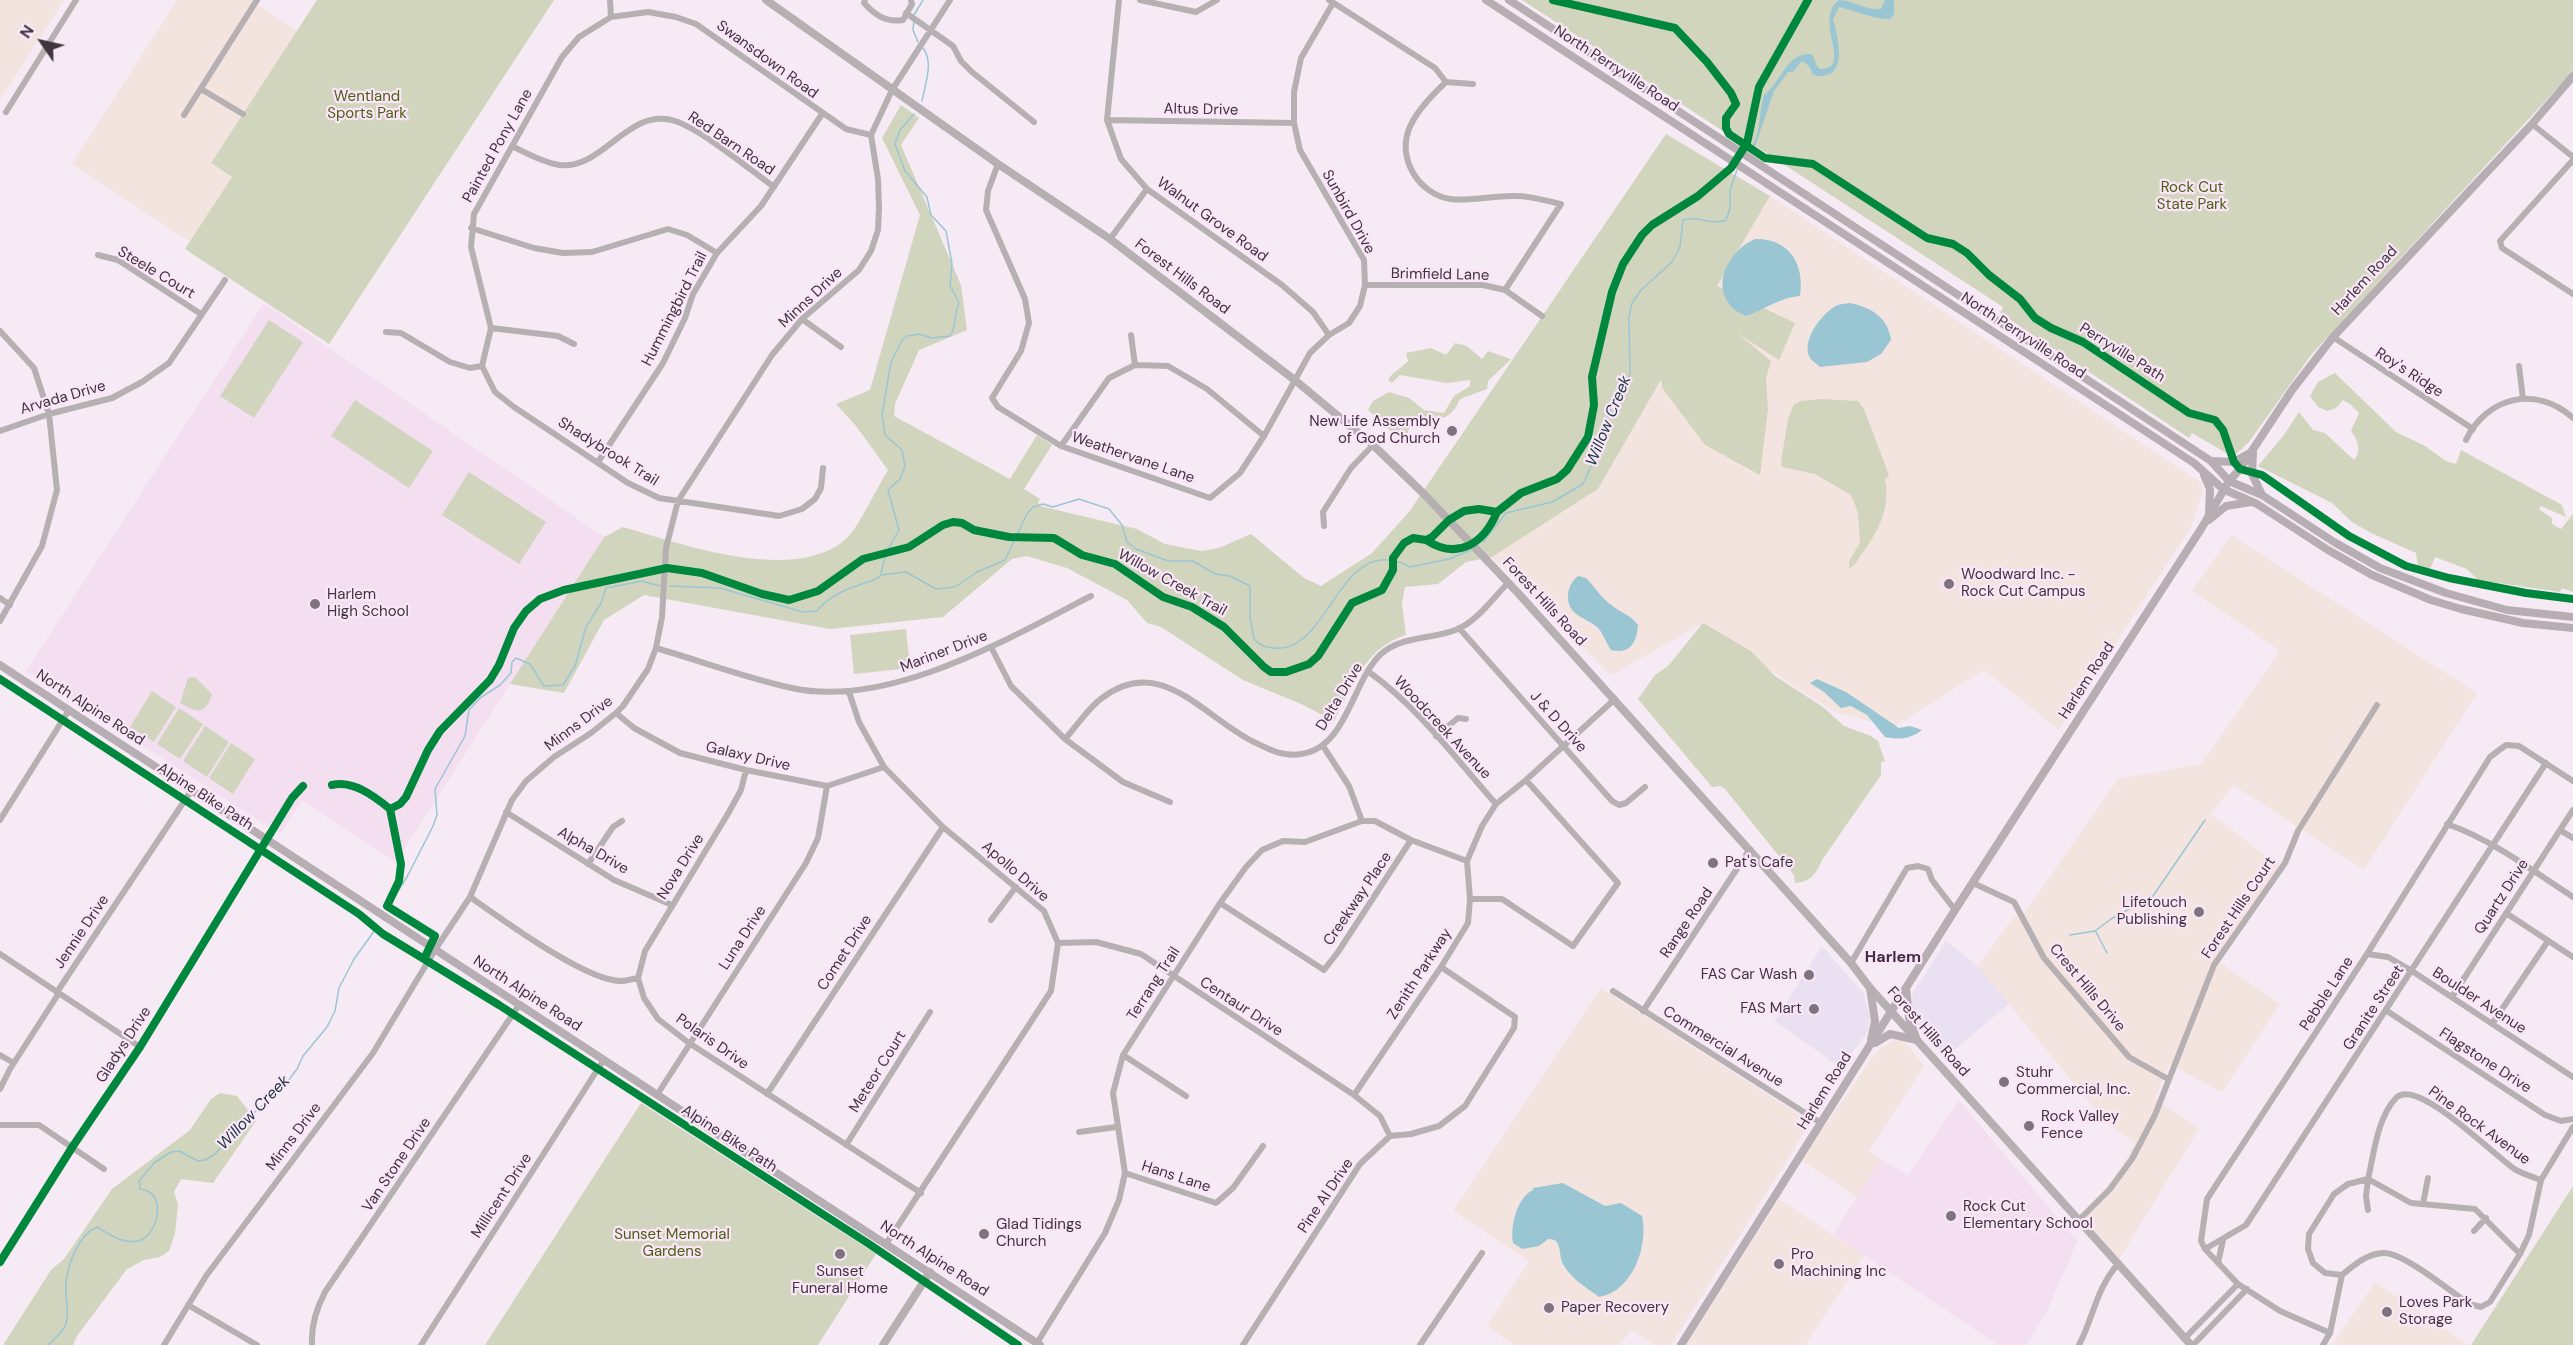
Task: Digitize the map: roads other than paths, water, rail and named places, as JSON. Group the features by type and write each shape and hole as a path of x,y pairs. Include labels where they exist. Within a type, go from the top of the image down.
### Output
{"main road":[{"name":"North Perryville Road","path":"1486,0 2194,463 2223,489 2257,504 2350,563 2431,600 2494,617 2573,628"},
{"name":"North Perryville Road","path":"1509,0 2211,461 2229,481 2262,495 2334,542 2391,572 2446,593 2506,610 2573,617"},
{"name":"Harlem Road","path":"1681,1345 1955,910 2201,529 2223,489 2253,450 2292,390 2332,337 2532,124 2573,76"},
{"path":"2211,461 2234,462 2253,450"},
{"path":"2253,450 2252,474 2262,495"},
{"path":"2194,463 2210,489 2209,513 2201,529"},
{"path":"2201,529 2226,506 2244,502 2257,504"},
{"name":"North Alpine Road","path":"0,665 1038,1344"},
{"path":"1869,1047 1875,1021 1870,988"},
{"path":"1906,988 1909,1018 1917,1040"},
{"path":"1869,1047 1890,1034 1917,1040"}],"street":[{"path":"6,112 76,0"},
{"path":"184,115 257,0"},
{"path":"610,0 611,17"},
{"name":"Forest Hills Road","path":"766,0 998,164 1110,239 1296,381 1373,445 1430,499 1615,699 2078,1221 2192,1345"},
{"path":"865,0 864,3 875,14 892,22 903,20 912,4 911,0"},
{"path":"871,135 892,90 950,0"},
{"name":"Walnut Grove Road","path":"1119,0 1107,120 1121,159 1147,189 1282,285 1313,312 1329,335"},
{"path":"1140,0 1196,12 1217,0"},
{"path":"1331,2 1435,68 1446,82"},
{"name":"Sunbird Drive","path":"1210,498 1240,473 1264,436 1311,353 1329,335 1349,323 1360,306 1365,285 1364,260 1300,150 1294,123 1294,92 1301,58 1331,2"},
{"name":"Swansdown Road","path":"611,17 648,12 696,24 822,114 846,129 871,135"},
{"path":"906,13 953,46 961,61 972,72 1034,122"},
{"name":"Painted Pony Lane","path":"482,366 491,328 471,247 474,214 484,191 562,57 579,37 611,17"},
{"path":"1473,84 1446,82 1430,96 1409,129 1406,145 1410,168 1422,187 1450,199 1517,196 1561,204 1505,290"},
{"path":"201,89 243,114"},
{"name":"Hummingbird Trail","path":"598,462 663,363 693,294 717,253 754,214 822,114"},
{"name":"Red Barn Road","path":"512,146 560,165 581,162 638,125 658,118 675,121 700,134 774,187"},
{"name":"Altus Drive","path":"1107,120 1294,123"},
{"path":"2532,124 2573,158 2500,241 2502,248 2573,294"},
{"name":"Minns Drive","path":"164,1345 206,1276 373,1053 470,897 506,812 526,781 616,713 648,669 656,648 665,594 666,548 678,501 772,355 802,319 860,270 871,251 878,230 879,208 878,179 871,135"},
{"name":"Weathervane Lane","path":"998,164 988,191 986,210 1025,299 1029,323 1021,351 992,398 998,407 1061,446 1210,498"},
{"path":"1110,239 1147,189"},
{"path":"471,228 534,248 563,253 592,252 668,229 687,235 717,253"},
{"name":"Steele Court","path":"98,255 118,260 201,314"},
{"name":"Arvada Drive","path":"0,431 49,414 111,398 142,382 169,363 225,280"},
{"name":"Brimfield Lane","path":"1365,285 1483,285 1505,290 1542,316"},
{"path":"802,319 841,347"},
{"path":"491,328 558,336 574,344"},
{"path":"0,331 34,368 49,414 57,490 42,546 0,621"},
{"path":"386,332 402,333 450,362 470,368 482,366"},
{"path":"1131,335 1135,365"},
{"name":"Roy's Ridge","path":"2332,337 2473,429"},
{"path":"1061,446 1109,378 1135,365 1168,366 1207,389 1264,436"},
{"name":"Shadybrook Trail","path":"482,366 495,392 514,407 643,492 659,498 779,516 802,509 815,499 821,488 823,468"},
{"path":"2519,366 2523,399"},
{"path":"2466,440 2485,414 2497,405 2510,400 2535,399 2554,406 2573,418"},
{"path":"1323,526 1323,512 1351,468 1373,445"},
{"name":"Delta Drive","path":"1065,739 1100,699 1125,683 1151,681 1178,691 1246,738 1271,751 1296,755 1312,752 1323,746 1339,726 1379,655 1390,647 1407,640 1432,637 1459,628 1476,616 1508,583"},
{"name":"Mariner Drive","path":"656,648 793,688 849,692 910,679 991,647 1092,596"},
{"path":"0,598 10,605"},
{"name":"J & D Drive","path":"1459,628 1612,801 1619,805 1626,803 1644,787"},
{"path":"991,647 1011,686 1065,739 1123,782 1170,802"},
{"name":"Woodcreek Avenue","path":"1369,672 1385,684 1436,736 1496,804"},
{"name":"Apollo Drive","path":"849,692 859,722 884,767 943,826 1044,911 1058,943"},
{"name":"Zenith Parkway","path":"1354,1095 1441,967 1468,923 1470,899 1467,861 1482,826 1496,804 1526,780 1615,699"},
{"name":"Forest Hills Court","path":"2078,1221 2110,1189 2132,1159 2155,1115 2214,965 2285,863 2298,831 2377,705"},
{"path":"0,820 69,710"},
{"name":"Galaxy Drive","path":"616,713 634,728 680,753 746,770 827,786 884,767"},
{"path":"1436,736 1458,718 1466,719"},
{"name":"Pebble Lane","path":"2205,1249 2201,1241 2207,1199 2367,954 2490,757 2506,745 2519,746 2546,764"},
{"path":"1323,746 1349,786 1362,821 1375,821 1411,840 1467,861"},
{"path":"2546,764 2573,781"},
{"name":"Granite Street","path":"2205,1249 2246,1226 2546,764"},
{"name":"Nova Drive","path":"638,978 645,951 729,812 741,790 746,770"},
{"path":"1470,899 1502,899 1573,946 1618,883 1526,780"},
{"name":"Luna Drive","path":"657,1095 806,863 818,838 827,786"},
{"name":"Jennie Drive","path":"0,1089 57,996 57,992 191,791"},
{"name":"Gladys Drive","path":"0,1262 73,1146 140,1047 292,798"},
{"name":"Quartz Drive","path":"2452,998 2573,810"},
{"name":"Alpha Drive","path":"506,812 614,880 672,905"},
{"path":"588,864 613,827 622,821"},
{"name":"Terrang Trail","path":"1038,1344 1105,1233 1119,1200 1125,1173 1116,1127 1113,1093 1123,1055 1220,903 1246,867 1262,850 1283,841 1305,842 1362,821"},
{"path":"2447,824 2465,830 2493,846 2573,897"},
{"name":"Comet Drive","path":"767,1094 943,826"},
{"path":"2560,830 2573,838"},
{"name":"Creekway Place","path":"1220,903 1324,970 1411,840"},
{"name":"Range Road","path":"1643,1011 1750,849"},
{"path":"1851,963 1907,868 1918,866 1928,869 1932,880 1955,910"},
{"name":"Crest Hills Drive","path":"1973,883 2014,902 2044,958 2095,1018 2129,1057 2168,1079"},
{"path":"991,920 1016,887"},
{"path":"470,897 520,932 590,973 619,981 638,978"},
{"path":"2506,913 2573,957"},
{"path":"2492,1024 2548,941"},
{"name":"Centaur Drive","path":"1058,943 1096,942 1141,954 1354,1095 1380,1116 1390,1136"},
{"path":"886,1244 1051,991 1058,943"},
{"path":"0,954 140,1047"},
{"name":"Boulder Avenue","path":"2367,954 2388,957 2412,971 2573,1077"},
{"path":"1390,1136 1411,1134 1439,1126 1465,1106 1514,1028 1515,1017 1441,967"},
{"name":"Polaris Drive","path":"638,978 644,998 658,1019 689,1043 921,1193"},
{"name":"Commercial Avenue","path":"1613,991 1821,1124"},
{"name":"Van Stone Drive","path":"312,1345 313,1323 317,1307 325,1292 519,1005"},
{"name":"Flagstone Drive","path":"2387,1011 2545,1115 2561,1121 2573,1119"},
{"name":"Meteor Court","path":"846,1145 930,1012"},
{"path":"0,1054 14,1063"},
{"path":"1123,1055 1186,1096"},
{"name":"Millicent Drive","path":"421,1345 603,1061"},
{"path":"0,1072 7,1076"},
{"name":"Pine Rock Avenue","path":"2368,1179 2384,1116 2396,1098 2403,1093 2413,1094 2426,1101 2470,1132 2514,1169 2541,1180"},
{"path":"0,1125 39,1125 104,1169"},
{"path":"1079,1132 1116,1127"},
{"path":"2323,1345 2330,1333 2342,1275 2358,1262 2371,1256 2385,1253 2401,1258 2469,1304 2481,1307 2490,1302 2520,1254 2529,1235 2541,1180 2573,1127"},
{"name":"Pine Al Drive","path":"1243,1345 1360,1164 1390,1136"},
{"name":"Hans Lane","path":"1125,1173 1216,1203 1233,1188 1263,1146"},
{"path":"2423,1204 2428,1178"},
{"path":"2368,1179 2366,1196 2368,1210"},
{"path":"2342,1275 2325,1273 2313,1263 2308,1249 2309,1234 2334,1194 2348,1184 2368,1179 2411,1203 2475,1209 2520,1254"},
{"path":"2474,1231 2486,1218"},
{"path":"2218,1263 2223,1240"},
{"path":"2205,1249 2238,1284 2280,1311 2330,1333"},
{"path":"1420,1345 1482,1253"},
{"path":"2079,1345 2088,1328 2099,1291 2118,1264"},
{"path":"883,1345 930,1272"},
{"path":"2185,1338 2238,1284"},
{"path":"2192,1345 2247,1289"},
{"path":"188,1305 257,1345"}],"water":[{"path":"1839,0 1881,9 1885,0 1894,0 1894,14 1890,19 1883,19 1839,7 1833,19 1839,48 1837,66 1832,73 1824,76 1813,75 1809,66 1802,61 1793,72 1788,72 1774,91 1754,149 1752,147 1757,135 1764,95 1790,63 1803,55 1812,54 1820,69 1830,67 1834,61 1830,20 1832,9"},
{"path":"1755,239 1777,243 1792,255 1800,273 1800,296 1779,301 1746,316 1730,305 1725,296 1723,277 1726,267 1738,250"},
{"path":"1849,303 1877,314 1886,325 1891,340 1881,354 1867,362 1820,367 1809,356 1810,336 1829,311 1837,305"},
{"path":"1578,576 1586,578 1606,600 1638,625 1634,642 1628,649 1611,650 1598,628 1571,608 1569,591"},
{"path":"1817,679 1846,692 1899,728 1910,726 1922,730 1905,738 1885,737 1867,715 1851,706 1841,708 1810,683"},
{"path":"1563,1183 1605,1206 1621,1203 1642,1216 1643,1241 1636,1266 1621,1286 1611,1293 1599,1297 1574,1278 1563,1264 1558,1244 1553,1239 1548,1239 1539,1246 1522,1249 1513,1243 1516,1213 1527,1194 1533,1188"}],"waterway":[{"path":"914,15 923,0"},
{"path":"914,21 913,30 918,42"},
{"path":"922,101 928,66 923,48"},
{"path":"887,551 899,530 888,490 900,479 905,466 902,450 885,435 882,415 891,362 903,339 907,336 919,334 932,338 950,336 959,303 950,285 952,264 946,231 931,215 927,197 905,171 895,144 900,130 914,114"},
{"name":"Willow Creek","path":"1483,542 1506,513 1552,502 1583,484 1602,437 1608,415 1630,375 1629,317 1632,303 1641,290 1672,262 1680,247 1683,220 1714,222 1726,220 1730,208 1730,190 1737,170"},
{"name":"Willow Creek","path":"670,586 720,588 803,612 817,611 836,595 881,575 906,572 936,589 955,587 977,572 1005,560 1027,514 1033,507 1043,504 1053,507 1079,499 1109,509 1122,525 1127,542 1136,549 1168,561 1193,561 1215,574 1230,576 1250,586 1250,617 1254,639 1263,646 1274,648 1293,645 1309,633 1351,577 1367,564 1386,560 1410,567 1449,559 1471,550"},
{"path":"881,573 886,554"},
{"name":"Willow Creek","path":"390,904 407,877 433,826 437,815 435,789 465,736 469,710 511,673 512,662 516,658 530,664 544,686 563,685 575,666 586,627 601,603 606,588 642,581 660,586"},
{"path":"2070,935 2095,931 2111,919 2153,896 2205,820"},
{"name":"Willow Creek","path":"48,1345 61,1333 66,1324 67,1275 76,1250 85,1236 97,1227 123,1240 135,1241 146,1237 157,1218 157,1203 149,1192 140,1189 139,1181 154,1163 171,1152 179,1151 198,1161 215,1154 257,1110 282,1089 297,1069 303,1056 327,1027 335,1011 339,988 354,959 375,930"},
{"path":"2096,932 2107,953"}],"place":[{"name":"New Life Assembly of God Church","path":"1452,431"},
{"name":"Woodward Inc. - Rock Cut Campus","path":"1949,584"},
{"name":"Harlem High School","path":"315,604"},
{"name":"Pat's Cafe","path":"1713,863"},
{"name":"Lifetouch Publishing","path":"2199,912"},
{"name":"FAS Car Wash","path":"1809,975"},
{"name":"FAS Mart","path":"1814,1009"},
{"name":"Stuhr Commercial, Inc.","path":"2004,1082"},
{"name":"Rock Valley Fence","path":"2029,1126"},
{"name":"Rock Cut Elementary School","path":"1951,1216"},
{"name":"Glad Tidings Church","path":"984,1234"},
{"name":"Sunset Funeral Home","path":"840,1254"},
{"name":"Pro Machining Inc","path":"1779,1264"},
{"name":"Paper Recovery","path":"1549,1308"},
{"name":"Loves Park Storage","path":"2387,1312"}],"district":[{"name":"Harlem","path":"1893,958"}],"park label":[{"name":"Wentland Sports Park","path":"367,106"},
{"name":"Rock Cut State Park","path":"2192,196"},
{"name":"Sunset Memorial Gardens","path":"672,1244"}]}
